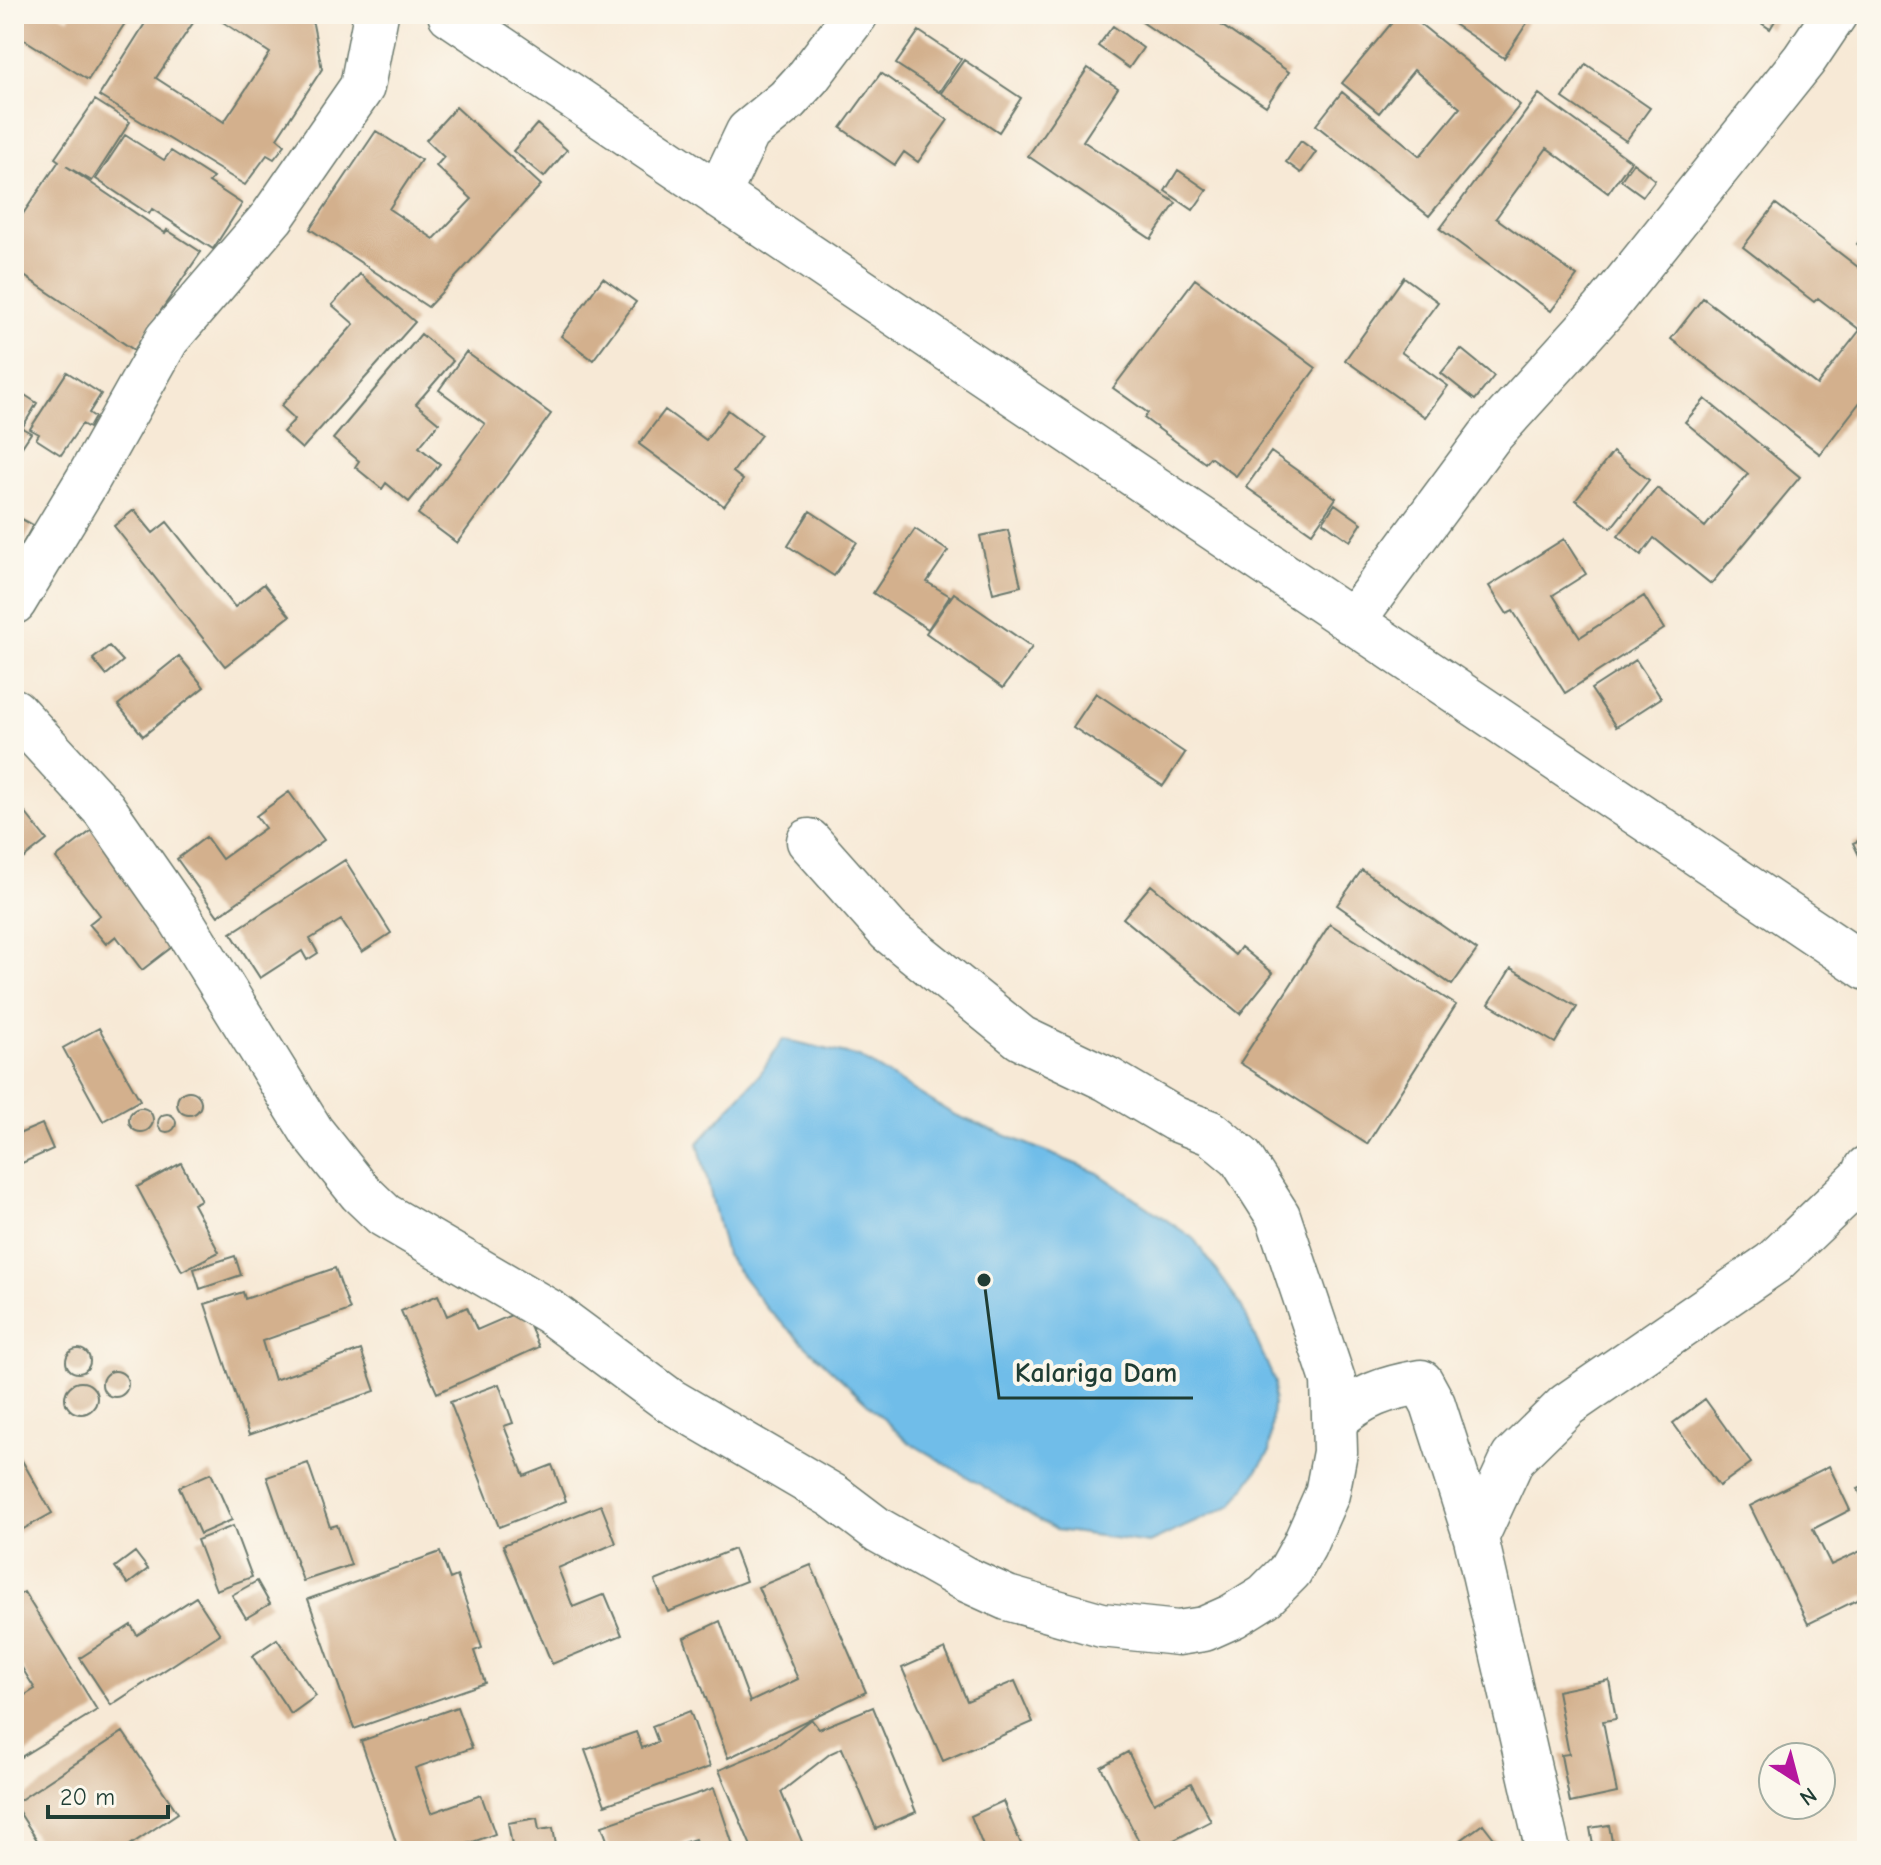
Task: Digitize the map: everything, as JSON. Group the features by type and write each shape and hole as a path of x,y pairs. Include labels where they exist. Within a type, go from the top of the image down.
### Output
{"street":[{"path":"14,602 167,339 272,217 362,87 376,14"},
{"path":"450,14 1867,968"},
{"path":"718,195 748,132 787,100 809,76 856,14"},
{"path":"1352,622 1489,437 1604,310 1794,72 1835,14"},
{"path":"14,711 104,809 178,915 312,1132 360,1192 384,1215 550,1312 669,1400 833,1496 878,1530 1007,1598 1102,1625 1151,1631 1178,1633 1204,1629 1233,1616 1265,1596 1290,1571 1327,1494 1335,1452 1333,1380 1278,1216 1241,1158 1211,1133 1175,1119 1107,1079 1021,1038 889,931 809,841"},
{"path":"1476,1538 1513,1458 1567,1405 1773,1263 1864,1176 1867,1168"},
{"path":"1335,1420 1356,1402 1393,1387 1421,1382 1433,1404 1476,1538 1548,1851"}],"water":[{"path":"783,1039 859,1057 953,1114 1098,1173 1194,1239 1241,1305 1275,1382 1269,1453 1233,1505 1149,1543 1056,1530 907,1441 768,1310 726,1255 698,1143 760,1074"}],"building":[{"path":"14,14 60,14 68,19 71,14 131,14 88,80 14,33"},
{"path":"151,14 199,14 156,78 224,122 270,53 211,14 298,14 313,24 322,69 277,138 285,145 274,159 267,155 245,185 99,96"},
{"path":"1143,14 1205,14 1289,72 1266,106 1139,20"},
{"path":"1399,14 1408,14 1520,105 1429,216 1316,125 1342,92 1420,156 1460,108 1414,70 1379,113 1342,83"},
{"path":"1439,14 1514,14 1527,23 1504,58"},
{"path":"1748,14 1779,14 1770,29"},
{"path":"1113,26 1143,48 1129,68 1098,46"},
{"path":"919,31 961,59 939,92 896,64"},
{"path":"964,60 1021,98 999,132 941,93"},
{"path":"1586,64 1650,108 1626,141 1563,98"},
{"path":"1088,68 1118,88 1083,141 1176,203 1151,239 1028,156"},
{"path":"881,73 948,120 918,162 904,152 895,165 841,128"},
{"path":"1539,94 1631,161 1608,193 1547,148 1496,218 1577,276 1551,311 1440,229"},
{"path":"95,100 130,122 92,181 66,166 165,233 167,230 201,252 134,350 14,269 14,227 59,161 55,158"},
{"path":"456,107 541,185 428,307 310,229 376,131 421,160 389,209 434,239 472,199 436,166 444,157 426,140"},
{"path":"537,124 567,150 544,177 513,151"},
{"path":"125,135 164,160 171,151 213,178 209,182 242,204 213,249 152,209 149,214 96,179"},
{"path":"1301,141 1316,152 1301,173 1286,162"},
{"path":"1633,163 1655,180 1643,196 1621,180"},
{"path":"1178,170 1207,190 1193,210 1165,191"},
{"path":"1776,204 1867,274 1867,393 1820,454 1671,339 1703,298 1817,385 1860,330 1818,298 1814,302 1743,247"},
{"path":"1867,231 1867,253 1857,244"},
{"path":"360,274 415,322 302,449 283,432 295,419 281,406 354,324 332,305"},
{"path":"1404,277 1438,302 1401,352 1448,386 1425,417 1345,360"},
{"path":"603,278 636,302 593,360 561,336"},
{"path":"1195,279 1316,368 1236,476 1210,457 1205,463 1144,418 1148,413 1113,388"},
{"path":"421,334 453,361 416,404 439,423 419,447 440,464 409,502 386,483 382,489 355,467 359,461 333,439"},
{"path":"1461,349 1494,376 1475,400 1441,373"},
{"path":"466,352 551,414 457,543 418,514 485,424 439,390"},
{"path":"67,372 101,394 89,413 95,417 89,428 82,424 61,455 36,439 39,434 30,429"},
{"path":"14,388 37,403 22,428 31,433 14,459"},
{"path":"1705,399 1800,477 1711,584 1654,538 1641,555 1618,536 1657,488 1705,527 1748,474 1685,422"},
{"path":"665,410 706,440 728,410 761,435 733,472 743,480 724,506 639,444"},
{"path":"1271,452 1336,498 1312,533 1246,487"},
{"path":"1613,452 1649,480 1611,528 1576,500"},
{"path":"1335,504 1362,523 1350,541 1323,522"},
{"path":"134,510 153,533 167,522 235,607 264,584 290,616 225,666 114,526"},
{"path":"810,511 857,542 834,576 788,546"},
{"path":"18,517 33,525 21,547 14,543 14,524"},
{"path":"915,529 948,551 927,582 950,596 928,629 873,593"},
{"path":"1008,530 1021,586 993,593 980,536"},
{"path":"1564,539 1586,574 1553,595 1580,637 1644,596 1664,629 1565,693 1513,611 1507,614 1489,586"},
{"path":"954,593 1032,647 1003,688 926,633"},
{"path":"109,646 123,661 106,675 93,659"},
{"path":"179,656 204,687 143,736 118,705"},
{"path":"1636,660 1661,698 1616,727 1591,689"},
{"path":"1096,693 1185,753 1163,786 1073,727"},
{"path":"289,792 324,840 218,916 177,859 206,837 222,859 265,828 256,816"},
{"path":"24,811 47,840 14,866 14,818"},
{"path":"95,828 181,940 142,970 116,936 106,944 89,924 100,915 56,858"},
{"path":"1867,837 1867,872 1853,843"},
{"path":"345,860 391,933 362,952 341,920 310,939 318,953 307,960 302,951 260,978 231,933"},
{"path":"1362,870 1477,950 1452,985 1337,905"},
{"path":"1151,885 1235,955 1241,947 1273,973 1240,1014 1123,918"},
{"path":"1330,924 1456,1005 1367,1144 1240,1063"},
{"path":"1511,968 1577,1007 1555,1043 1489,1004"},
{"path":"99,1028 140,1100 103,1121 63,1048"},
{"path":"189,1091 200,1098 201,1103 194,1114 189,1115 178,1108 177,1103 184,1092"},
{"path":"141,1108 149,1112 153,1120 149,1128 141,1132 133,1128 129,1120 133,1112"},
{"path":"167,1114 176,1123 167,1132 158,1123"},
{"path":"42,1124 53,1149 20,1164 14,1151 14,1136"},
{"path":"181,1163 201,1200 193,1204 219,1252 182,1271 137,1187"},
{"path":"235,1256 241,1275 200,1289 194,1269"},
{"path":"335,1268 350,1310 262,1341 274,1380 361,1350 375,1391 249,1435 205,1304 243,1292 245,1299"},
{"path":"438,1295 447,1316 467,1307 477,1330 523,1310 539,1347 437,1393 401,1311"},
{"path":"78,1349 87,1352 90,1361 87,1370 78,1373 69,1370 66,1361 69,1352"},
{"path":"115,1371 124,1375 128,1384 124,1393 115,1397 106,1393 102,1384 106,1375"},
{"path":"81,1382 92,1387 97,1398 92,1409 81,1414 70,1409 65,1398 70,1387"},
{"path":"499,1384 513,1423 504,1426 524,1476 552,1465 566,1501 499,1527 450,1402"},
{"path":"1705,1399 1751,1463 1719,1486 1673,1423"},
{"path":"16,1450 52,1513 18,1532 14,1525"},
{"path":"308,1463 330,1527 337,1525 351,1565 303,1581 267,1477"},
{"path":"1829,1466 1850,1510 1813,1529 1831,1565 1867,1548 1867,1595 1808,1624 1750,1506"},
{"path":"211,1473 232,1520 200,1534 179,1487"},
{"path":"1867,1485 1867,1508 1858,1489"},
{"path":"601,1505 616,1543 558,1568 573,1607 605,1594 622,1635 552,1664 503,1545"},
{"path":"233,1526 252,1577 216,1590 197,1540"},
{"path":"734,1549 746,1581 668,1612 655,1581"},
{"path":"135,1552 148,1569 128,1584 115,1567"},
{"path":"440,1552 450,1579 457,1576 482,1648 474,1651 485,1683 354,1729 308,1599"},
{"path":"811,1565 866,1692 728,1758 684,1638 720,1621 750,1702 798,1679 758,1587"},
{"path":"257,1581 270,1604 246,1618 232,1595"},
{"path":"24,1592 97,1710 16,1760 14,1702 35,1689 14,1655 14,1598"},
{"path":"196,1597 220,1634 111,1705 80,1658 131,1625 137,1635"},
{"path":"277,1639 316,1696 291,1714 252,1656"},
{"path":"945,1649 967,1701 1015,1681 1033,1722 943,1761 902,1668"},
{"path":"1609,1680 1616,1719 1603,1721 1617,1793 1570,1803 1561,1755 1569,1754 1557,1691"},
{"path":"457,1707 472,1748 415,1768 431,1813 481,1795 495,1834 448,1851 399,1851 361,1741"},
{"path":"873,1707 916,1812 876,1829 842,1748 781,1792 806,1851 753,1851 719,1770 776,1746 811,1719 819,1729"},
{"path":"690,1711 710,1767 605,1805 585,1750 636,1732 642,1748 658,1742 652,1726"},
{"path":"123,1732 178,1813 121,1851 44,1851 14,1804"},
{"path":"1128,1752 1154,1803 1191,1783 1211,1821 1153,1851 1144,1851 1101,1767"},
{"path":"714,1788 735,1851 699,1851 695,1839 667,1848 668,1851 611,1851 602,1826"},
{"path":"1003,1801 1024,1851 985,1851 971,1816"},
{"path":"537,1818 539,1830 553,1828 556,1845 513,1851 508,1823"},
{"path":"1483,1824 1500,1846 1493,1851 1462,1851 1457,1843"},
{"path":"1609,1825 1613,1847 1594,1851 1590,1828"}],"place":[{"name":"Kalariga Dam","path":"984,1280"}]}
